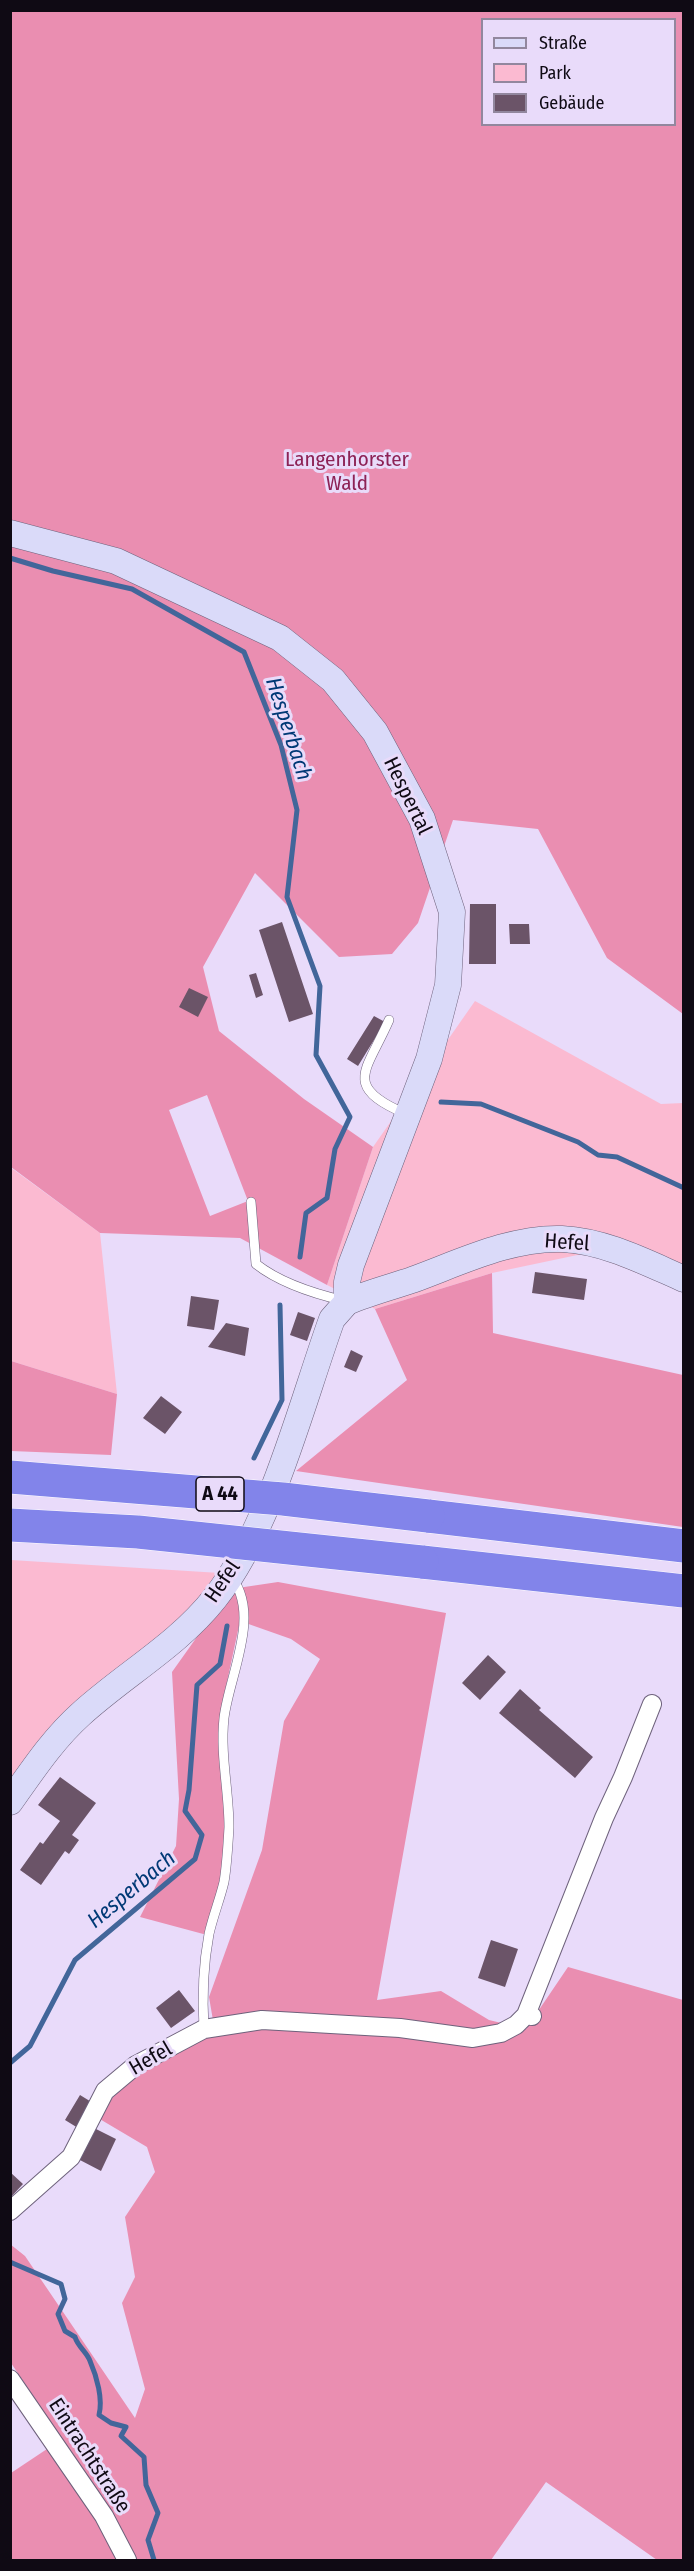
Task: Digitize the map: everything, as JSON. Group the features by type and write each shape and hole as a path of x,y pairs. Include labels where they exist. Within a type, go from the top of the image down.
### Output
{"highway":[{"name":"A 44","path":"10,1477 283,1499 684,1546"},
{"name":"A 44","path":"10,1525 138,1532 684,1591"}],"main road":[{"name":"Hespertal","path":"10,533 116,561 280,638 333,680 375,732 422,819 452,912 448,985 429,1059 351,1265 347,1282 347,1302"},
{"name":"Hefel","path":"10,1802 62,1733 81,1713 178,1637 198,1618 230,1576 254,1530 275,1481 332,1319 347,1302 528,1241 561,1239 593,1244 639,1259 684,1279"}],"street":[{"name":"Hefel","path":"10,2211 71,2157 105,2091 136,2065 204,2029 262,2020 400,2028 473,2038 501,2033 529,2015 604,1818 652,1704"},
{"name":"Eintrachtstraße","path":"10,2379 104,2516 127,2560"}],"lane":[{"path":"389,1020 366,1067 365,1081 368,1092 387,1106 409,1115"},
{"path":"251,1202 256,1264 270,1275 326,1297 347,1302"},
{"path":"204,2029 202,1984 209,1932 224,1881 229,1826 223,1759 224,1716 235,1676 244,1614 240,1589 230,1576"}],"green space":[{"name":"Langenhorster Wald","path":"10,11 683,11 683,1014 607,958 538,829 453,820 418,923 392,954 339,957 255,873 203,967 219,1031 304,1099 373,1147 327,1285 240,1238 100,1233 11,1167","holes":["207,1095 248,1201 210,1216 169,1110"]},
{"path":"475,1001 661,1104 683,1103 683,1291 587,1253 492,1273 375,1309 327,1285 373,1147"},
{"path":"10,1167 100,1233 117,1394 11,1361"},
{"path":"492,1273 493,1333 683,1375 683,1527 296,1471 407,1380 375,1309"},
{"path":"11,1361 117,1394 111,1455 11,1451"},
{"path":"11,1560 220,1573 230,1576 81,1713 11,1802"},
{"path":"278,1582 446,1613 377,2000 441,1991 489,2020 526,2029 568,1967 683,2000 683,2560 657,2560 546,2482 491,2560 11,2560 11,2473 62,2439 11,2363 10,2244 25,2256 135,2418 145,2389 122,2303 135,2277 125,2217 155,2172 147,2147 98,2118 128,2076 215,2032 209,1997 262,1850 284,1721 320,1659 291,1639 240,1621 221,1710 226,1823 222,1883 207,1935 140,1917 176,1846 179,1799 172,1672 231,1589"}],"building":[{"path":"470,904 496,904 496,964 469,964"},
{"path":"282,922 313,1014 289,1022 259,930"},
{"path":"509,924 529,924 530,944 510,944"},
{"path":"256,973 263,995 256,998 249,975"},
{"path":"189,988 208,997 198,1017 179,1007"},
{"path":"374,1016 385,1022 358,1066 347,1059"},
{"path":"535,1272 587,1279 584,1300 532,1293"},
{"path":"191,1296 219,1300 214,1330 187,1326"},
{"path":"298,1312 315,1318 307,1341 290,1335"},
{"path":"226,1323 249,1328 245,1356 208,1347"},
{"path":"351,1350 363,1356 356,1372 344,1367"},
{"path":"161,1396 182,1412 165,1434 143,1418"},
{"path":"488,1655 506,1672 480,1700 462,1683"},
{"path":"520,1689 541,1708 539,1710 593,1757 575,1778 499,1713"},
{"path":"60,1777 96,1803 72,1835 79,1840 69,1854 65,1851 41,1885 20,1870 40,1842 43,1844 60,1821 38,1805"},
{"path":"491,1940 518,1949 505,1987 478,1978"},
{"path":"179,1990 195,2011 171,2028 156,2008"},
{"path":"80,2095 93,2103 78,2128 65,2120"},
{"path":"94,2128 116,2139 101,2171 78,2159"},
{"path":"10,2172 23,2184 10,2198"}],"waterway":[{"name":"Hesperbach","path":"10,558 53,571 132,589 244,652 281,745 297,810 287,897 320,986 316,1055 350,1117 335,1149 327,1198 306,1213 300,1257"},
{"path":"441,1102 481,1104 578,1142 598,1155 617,1157 684,1188"},
{"name":"Hesperbach","path":"254,1458 282,1400 280,1305"},
{"name":"Hesperbach","path":"10,2063 30,2046 75,1960 195,1859 202,1835 185,1811 189,1790 197,1685 220,1664 227,1626"},
{"path":"10,2262 61,2284 65,2299 58,2314 65,2331 75,2337 93,2367 100,2395 99,2415 111,2423 126,2427 121,2436 144,2457 146,2485 158,2513 148,2540 154,2560"}]}
